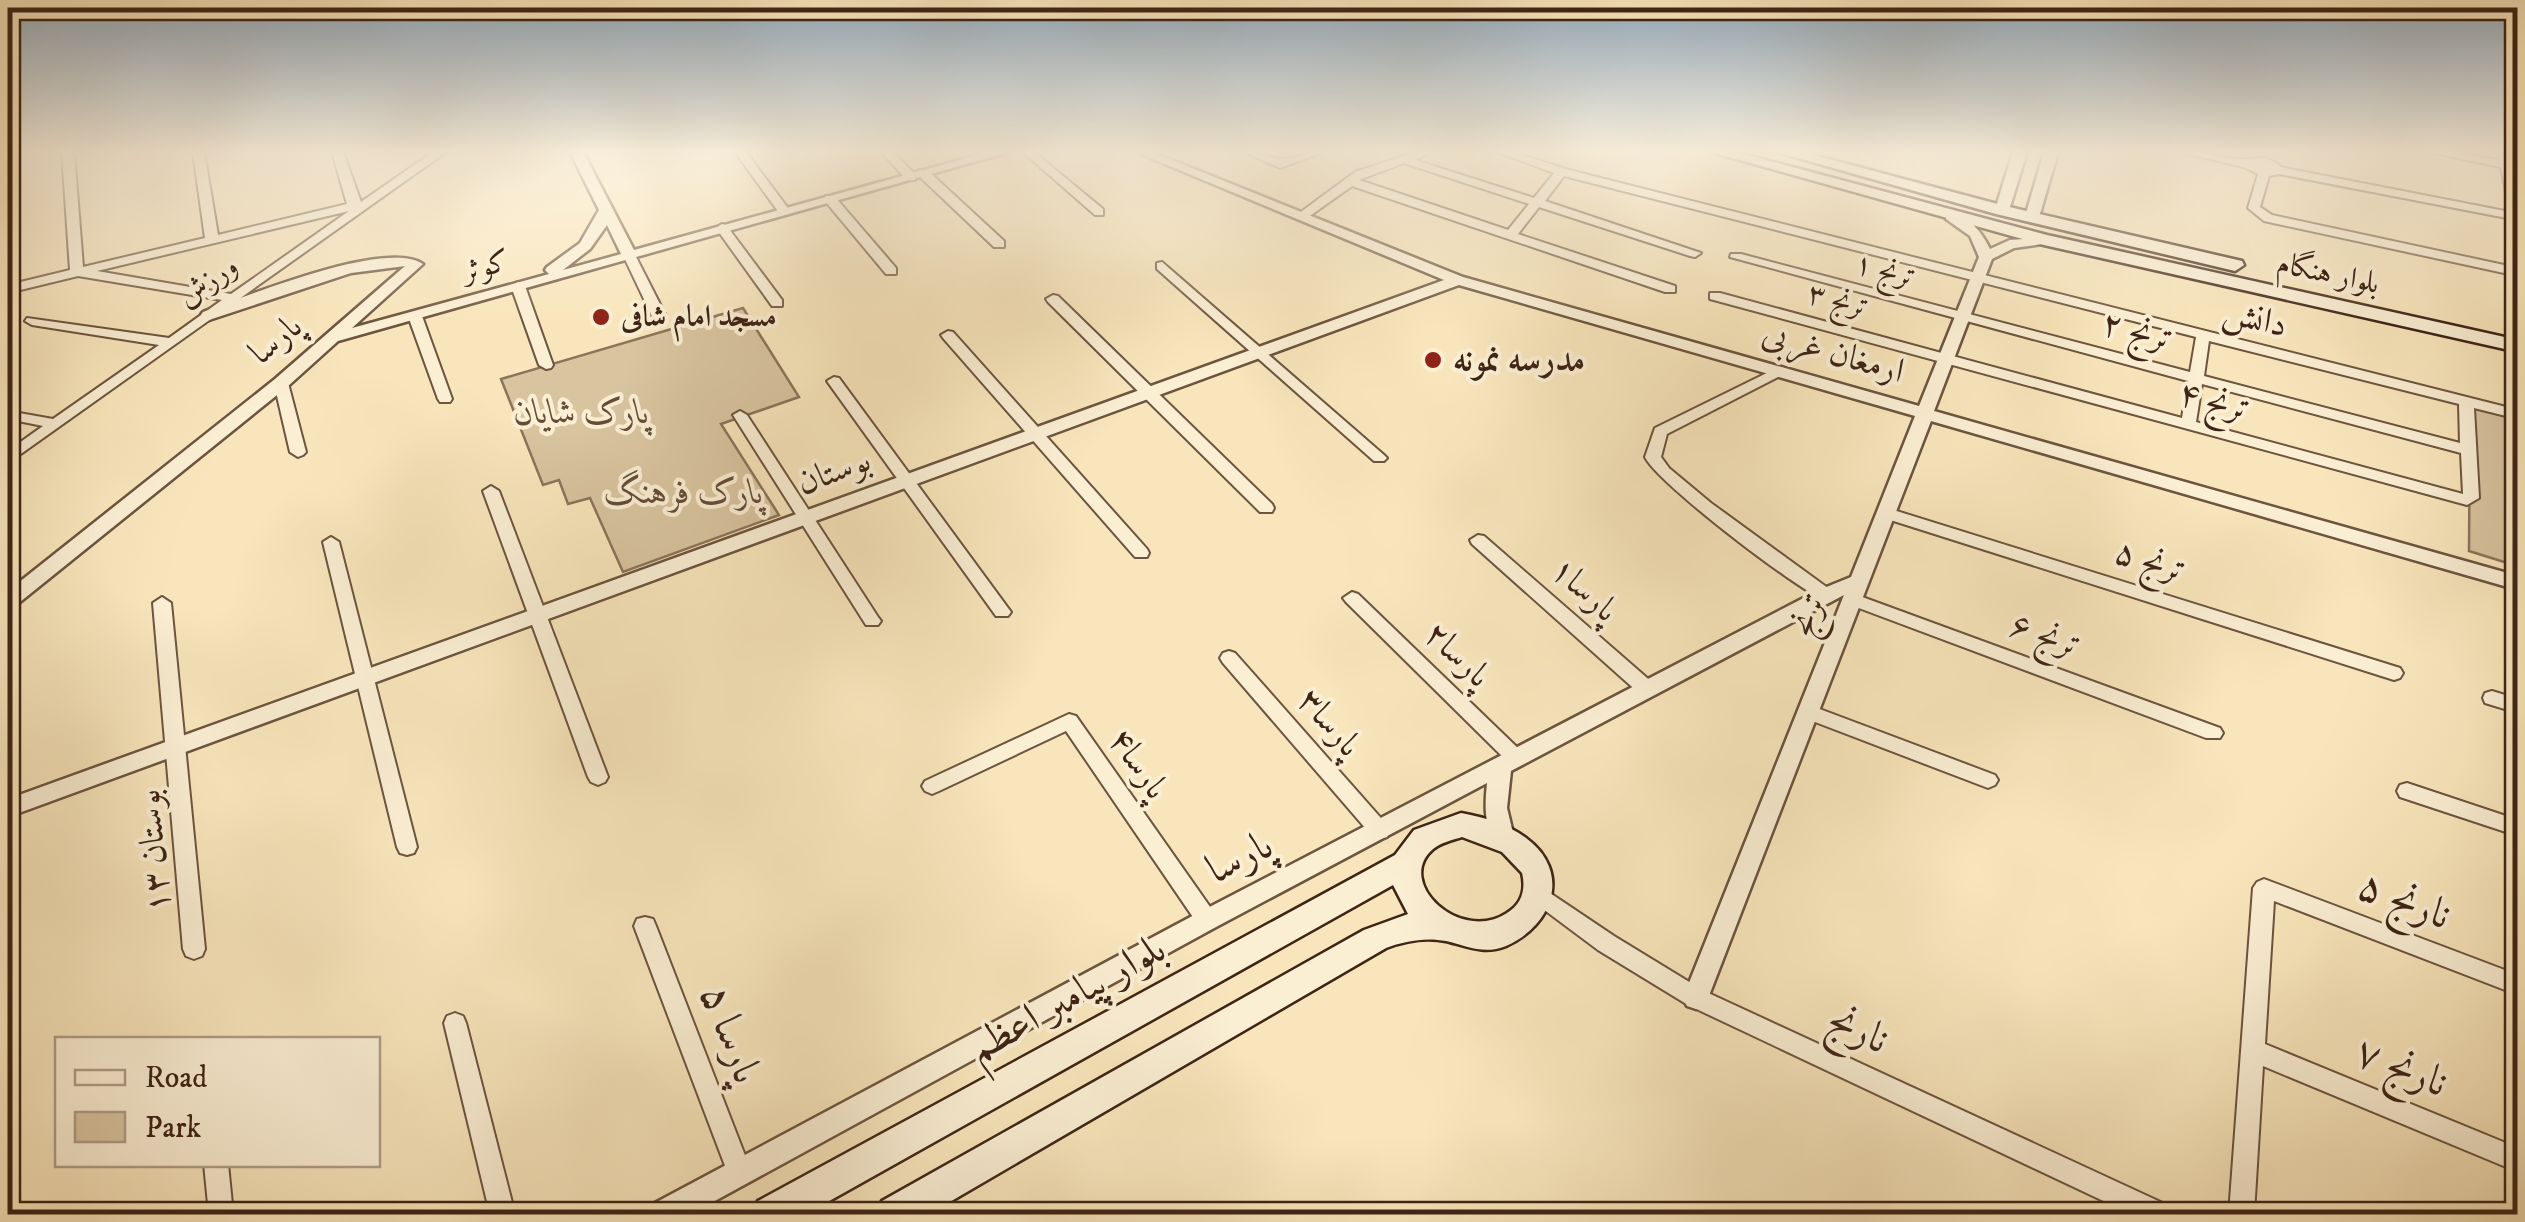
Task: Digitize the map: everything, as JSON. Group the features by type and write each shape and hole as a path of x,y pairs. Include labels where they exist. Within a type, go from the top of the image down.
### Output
{"main road":[{"name":"بلوار هنگام","path":"1926,209 2044,240 2518,346"},
{"name":"بلوار هنگام","path":"2018,209 2032,218 2518,330"},
{"path":"1471,826 1500,833 1531,860 1538,877 1532,911 1502,933 1463,935 1425,916 1412,900 1405,881 1406,863 1426,836 1442,828 1471,826"},
{"name":"بلوار پیامبر اعظم","path":"771,1214 1406,863"},
{"path":"895,1214 1375,938 1404,927 1444,928"}],"street":[{"path":"72,209 77,272"},
{"path":"207,209 212,240"},
{"path":"8,289 340,209"},
{"name":"ورزش","path":"8,458 354,209"},
{"name":"کوثر","path":"332,339 792,209"},
{"path":"839,209 891,270"},
{"path":"957,209 999,244"},
{"path":"1095,209 1099,212"},
{"name":"ارمغان غربی","path":"1281,209 1458,280 2518,583"},
{"path":"1300,217 1312,209"},
{"path":"1433,209 1670,289"},
{"path":"1511,235 1533,209"},
{"path":"1553,209 1695,253"},
{"name":"دانش","path":"1704,209 2518,416"},
{"path":"2032,218 2034,209"},
{"path":"2255,209 2268,218 2518,272"},
{"path":"2475,209 2517,218"},
{"path":"606,211 658,316"},
{"path":"546,365 518,286 586,248 606,211"},
{"path":"1951,216 1976,234 1986,258 2010,244 2044,240"},
{"path":"722,228 778,303"},
{"name":"ترنج ۱","path":"1736,257 1963,317"},
{"name":"ترنج","path":"1696,998 1986,258"},
{"name":"پارسا","path":"8,601 281,383 416,264 396,260 351,268 208,315"},
{"path":"1162,266 1379,458"},
{"path":"77,272 233,298"},
{"name":"بوستان","path":"8,808 1458,280"},
{"name":"ترنج ۳","path":"1714,296 1946,360"},
{"path":"1053,299 1266,508"},
{"path":"415,316 446,399"},
{"name":"ترنج ۲","path":"1963,317 2470,450"},
{"path":"32,322 170,342"},
{"path":"948,335 1140,553"},
{"path":"2188,426 2204,337"},
{"name":"ترنج ۴","path":"1946,360 2467,500 2472,498 2470,450"},
{"path":"1778,371 1660,431 1653,449 1654,462 1676,484 1826,594"},
{"path":"834,381 1002,612"},
{"path":"281,383 298,452"},
{"path":"2466,402 2470,450"},
{"path":"8,415 56,424"},
{"path":"740,415 872,620"},
{"path":"491,491 598,777"},
{"name":"ترنج ۵","path":"1887,513 2394,673"},
{"name":"پارسا۱","path":"1478,540 1647,689"},
{"path":"331,542 407,847"},
{"name":"پارسا","path":"663,1214 1207,920 1826,594 1856,591"},
{"name":"ترنج ۶","path":"1856,591 2213,733"},
{"name":"پارسا۲","path":"1352,598 1509,763"},
{"name":"بوستان ۱۳","path":"162,603 194,949"},
{"name":"پارسا۳","path":"1229,658 1380,831"},
{"path":"2492,698 2518,706"},
{"path":"1809,712 1988,780"},
{"name":"پارسا۴","path":"932,786 1069,721 1207,920"},
{"path":"1500,833 1496,808 1509,763"},
{"path":"2407,790 2518,828"},
{"name":"نارنج ۵","path":"2254,1050 2264,888 2518,985"},
{"name":"نارنج","path":"1538,894 1606,943 1696,998 2158,1214"},
{"name":"پارسا ۵","path":"645,926 740,1172"},
{"path":"455,1023 503,1214"},
{"path":"2241,1214 2254,1050"},
{"name":"نارنج ۷","path":"2254,1050 2518,1160"},
{"path":"216,1167 221,1214"}],"green space":[{"name":"پارک شایان","path":"743,308 799,397 721,424 779,515 623,572 590,498 568,504 559,480 543,485 501,379"},
{"path":"2470,405 2517,416 2517,566 2469,551"}],"place":[{"name":"مسجد امام شافی","path":"601,317"},
{"name":"مدرسه نمونه","path":"1433,360"}],"park label":[{"name":"پارک فرهنگ","path":"684,493"}]}
